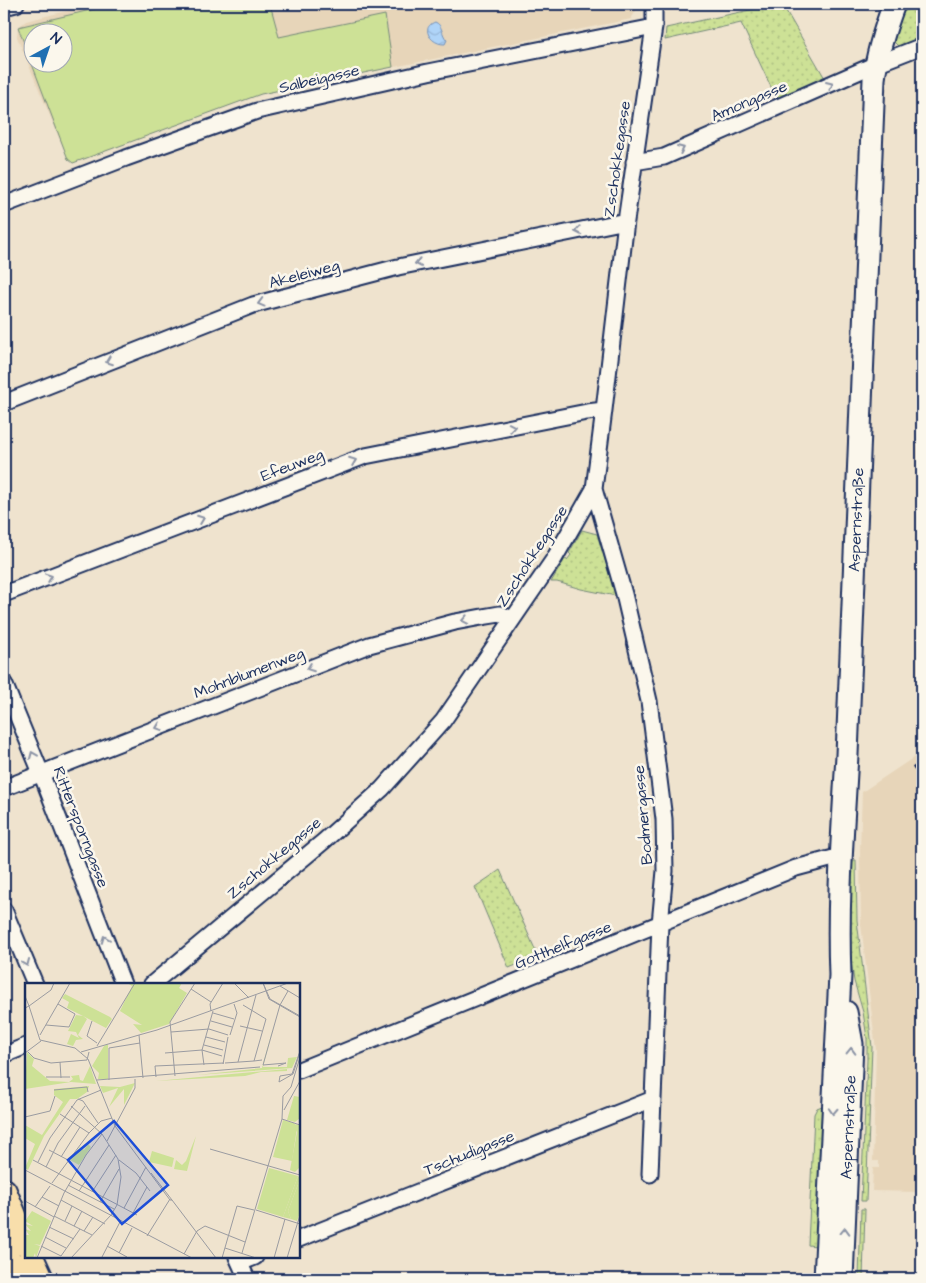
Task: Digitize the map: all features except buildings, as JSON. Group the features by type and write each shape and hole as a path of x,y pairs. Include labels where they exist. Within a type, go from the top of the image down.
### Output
{"main road":[{"name":"Aspernstraße","path":"826,1279 840,975 838,942 841,856 847,754 873,98 876,64 883,35 894,4"},
{"name":"Aspernstraße","path":"840,975 852,1044 842,1279"},
{"path":"4,1191 25,1242"},
{"path":"4,1249 16,1279"},
{"path":"32,1258 40,1279"}],"street":[{"path":"4,7 16,4"},
{"name":"Zschokkegasse","path":"153,983 324,841 382,789 443,720 554,559 594,490 626,221 654,27 654,4"},
{"name":"Salbeigasse","path":"4,205 126,158 257,111 428,72 654,27"},
{"name":"Amongasse","path":"634,162 664,157 876,64 922,46"},
{"name":"Akeleiweg","path":"4,403 253,305 398,267 626,221"},
{"name":"Efeuweg","path":"4,594 365,456 604,410"},
{"name":"Bodmergasse","path":"594,490 624,594 649,701 664,819 665,871 660,924 650,1174"},
{"name":"Mohnblumenweg","path":"4,788 369,645 454,622 500,614 512,619"},
{"name":"Rittersporngasse","path":"4,683 41,773 122,983"},
{"name":"Gotthelfgasse","path":"300,1070 796,868 841,856"},
{"path":"4,910 35,983"},
{"path":"4,1055 25,1046"},
{"name":"Tschudigasse","path":"300,1239 653,1099"},
{"path":"239,1260 247,1279"}],"shaded area":[{"path":"95,4 638,4 631,19 261,94 73,163 68,159 32,72 72,72 72,22 25,22"},
{"path":"22,24 22,49 17,37 18,27"},
{"path":"922,752 922,1192 872,1191 873,1168 879,1168 879,1161 873,1161 876,1050 861,924 860,849 862,792"}],"green space":[{"path":"116,4 270,4 279,37 385,15 393,67 261,94 73,163 68,159 35,72 72,72 72,22 39,22"},
{"path":"782,4 826,80 778,102 741,23 665,40 666,28"},
{"path":"909,4 922,4 922,41 898,46 890,38 901,10 906,11"},
{"path":"22,26 22,38 18,27"},
{"path":"582,530 597,534 616,596 551,582 565,559 567,560 571,555 569,553"},
{"path":"852,860 856,860 857,920 872,1047 866,1201 861,1201 867,1038 863,1012 854,981 849,948"},
{"path":"500,870 538,956 509,968 475,887"},
{"path":"822,1106 816,1246 808,1245 814,1114 817,1108"},
{"path":"861,1209 865,1209 863,1279 859,1279"}],"water":[{"path":"435,22 438,23 447,40 445,44 436,42 429,36 428,28"}],"railway":[{"path":"913,769 922,763"}]}
